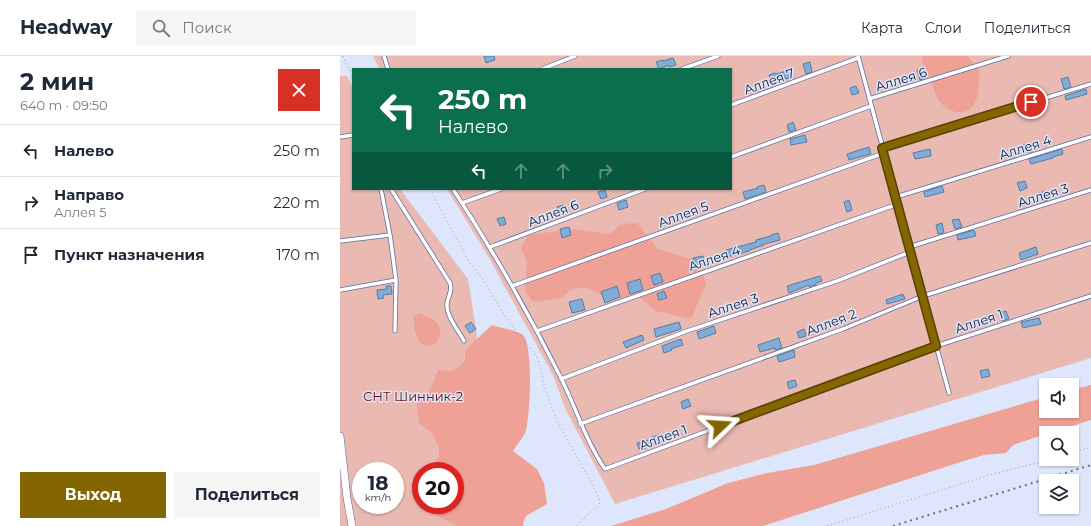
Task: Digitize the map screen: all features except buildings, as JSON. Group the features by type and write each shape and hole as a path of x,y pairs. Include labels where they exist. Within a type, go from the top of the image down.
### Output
{"street":[{"path":"340,436 347,498 352,526"}],"lane":[{"path":"384,56 388,68"},
{"path":"545,68 575,56"},
{"path":"685,68 718,56"},
{"name":"Аллея 6","path":"869,99 1008,56"},
{"path":"858,57 949,393"},
{"name":"Аллея 7","path":"732,105 858,57"},
{"path":"882,148 1091,84"},
{"name":"Аллея 6","path":"732,158 871,106"},
{"path":"340,137 352,135"},
{"name":"Аллея 4","path":"896,197 1091,137"},
{"name":"Аллея 5","path":"512,286 884,154"},
{"path":"382,190 396,280 395,331"},
{"path":"392,190 450,283 452,289 447,302 448,310 464,341"},
{"path":"454,190 490,247 537,331 561,379 580,424"},
{"path":"462,203 498,190"},
{"name":"Аллея 6","path":"490,247 642,190"},
{"name":"Аллея 3","path":"909,247 1091,190"},
{"name":"Аллея 4","path":"537,331 898,204"},
{"path":"340,241 390,235"},
{"name":"Аллея 2","path":"580,424 843,329 923,296 1091,243"},
{"name":"Аллея 3","path":"561,379 687,331 837,281 910,252"},
{"path":"340,290 396,280"},
{"name":"Аллея 1","path":"580,424 596,456 605,469 936,346 1091,296"}],"path":[{"path":"343,56 352,73"},
{"path":"431,190 468,260 482,278 505,316 522,340 535,354 540,365 543,382 556,419 598,495 600,503 595,510 582,519 577,526"},
{"path":"1079,451 1091,447"},
{"path":"827,526 989,475 1039,462"}],"green space":[{"path":"373,56 1091,56 1091,358 615,504 565,408 553,375 488,256 448,190 732,190 732,68 379,68"},
{"name":"СНТ Шинник-2","path":"340,76 347,76 352,87 352,190 401,190 468,279 507,526 340,526"}],"shaded area":[{"path":"922,56 967,56 979,69 978,94 972,107 963,112 958,112 948,109 940,102 924,65"},
{"path":"637,223 658,249 699,261 706,284 691,319 656,311 639,297 610,299 586,287 572,289 561,298 533,302 525,291 527,262 521,248 528,235 574,229 609,234 621,224"},
{"path":"419,313 430,318 438,325 440,335 437,342 431,346 427,346 419,342 415,331 413,317"},
{"path":"492,325 522,334 526,340 530,365 530,396 527,422 525,433 513,451 537,469 544,483 547,504 526,516 523,523 524,526 457,526 436,515 464,514 464,462 435,462 439,456 439,448 432,433 419,423 416,398 429,392 438,370 453,370 462,364 465,361 465,350"},
{"path":"1091,385 1091,420 1072,426 1039,426 1039,436 1013,445 1006,453 984,455 967,460 763,526 611,526 666,509 728,483 767,473 814,465 1039,399 1039,418 1079,418 1079,388"}],"railway":[{"path":"893,526 1091,465"}],"route":[{"path":"720,426 936,346 882,148 1031,102"}]}
